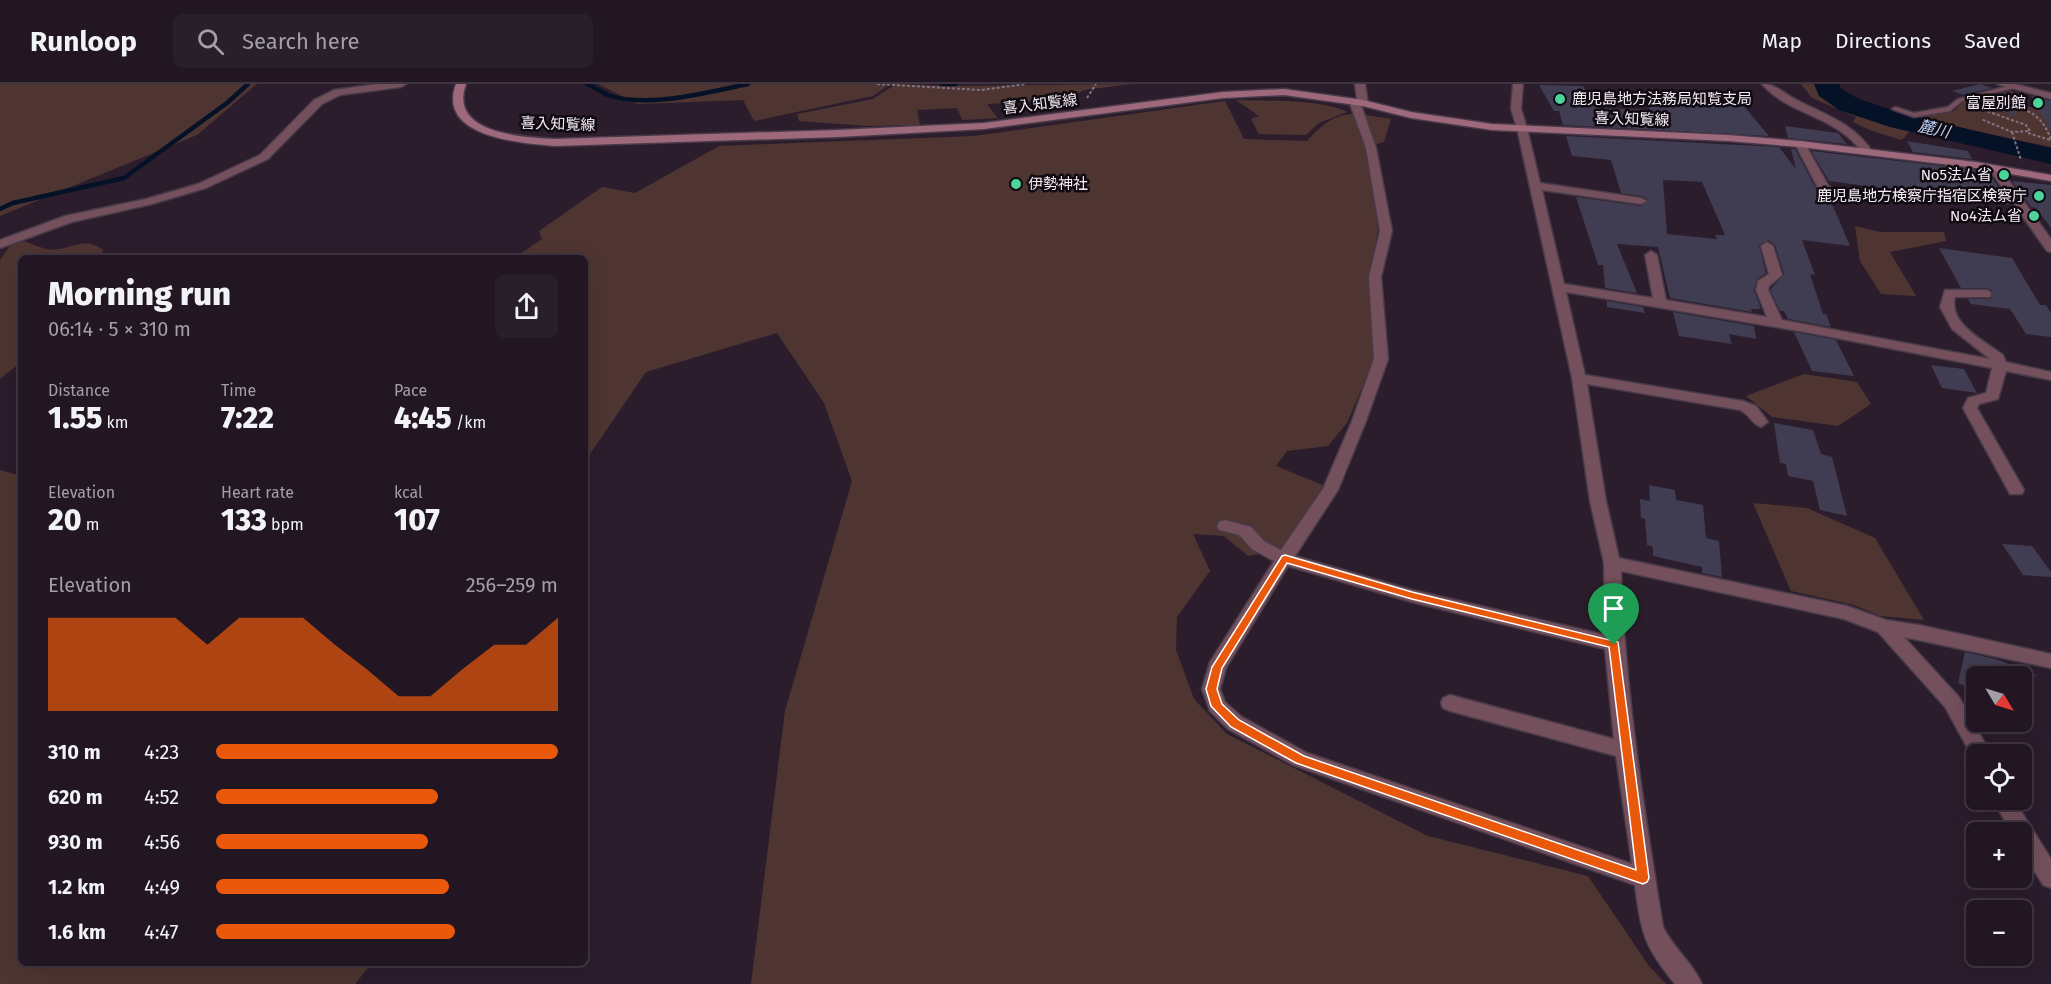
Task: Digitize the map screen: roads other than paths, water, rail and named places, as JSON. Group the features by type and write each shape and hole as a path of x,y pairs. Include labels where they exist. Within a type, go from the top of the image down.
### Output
{"main road":[{"name":"喜入知覧線","path":"461,84 456,94 459,110 464,117 485,131 520,138 566,141 938,129 1262,92 1308,94 1359,102 1411,115 1492,127 1800,144 1867,151 2051,178"}],"street":[{"path":"0,244 69,219 148,202 202,186 264,157 318,102 338,92 401,84"},
{"path":"1360,84 1359,102 1371,148 1386,231 1375,277 1381,359 1359,421 1330,490 1217,667 1211,689 1217,706 1235,723 1300,759 1643,878"},
{"path":"1518,84 1516,109 1579,378 1598,501 1612,563 1614,645 1625,750 1652,928 1663,951 1690,984"},
{"path":"1767,84 1788,98 1830,118 1859,139 1867,151"},
{"path":"2007,86 2051,96"},
{"path":"1800,144 1823,186 1831,195"},
{"path":"1995,169 2051,248"},
{"path":"1535,186 1641,201"},
{"path":"1767,246 1776,275 1763,284 1762,290 1776,322"},
{"path":"1651,255 1660,303"},
{"path":"1558,287 1776,322 2051,376"},
{"path":"1985,294 1950,293 1946,304 1948,312 1970,337 1998,358 2000,365 1993,396 1973,401 1970,408 2016,490"},
{"path":"1579,378 1743,406 1751,409 1761,422"},
{"path":"1225,526 1245,531 1258,545 1285,559 1412,596 1614,645"},
{"path":"1612,563 1847,613 1884,627 1919,632 2051,662"},
{"path":"1884,627 1952,702 1976,744"},
{"path":"1450,703 1625,750"},
{"path":"2032,849 2051,878"}],"lane":[{"path":"1895,109 1914,115 1950,109 1960,100 2007,86"}],"waterway":[{"path":"0,209 13,203 124,178 227,103 248,84"},
{"path":"587,84 608,95 641,100 678,98 748,84"},
{"path":"942,84 955,84"},
{"name":"麓川","path":"1827,84 1828,91 1848,104 1899,121 2051,156"}],"place":[{"name":"鹿児島地方法務局知覧支局","path":"1560,99"},
{"name":"富屋別館","path":"2038,103"},
{"name":"No5法ム省","path":"2004,175"},
{"name":"伊勢神社","path":"1016,184"},
{"name":"鹿児島地方検察庁指宿区検察庁","path":"2039,196"},
{"name":"No4法ム省","path":"2034,216"}]}
